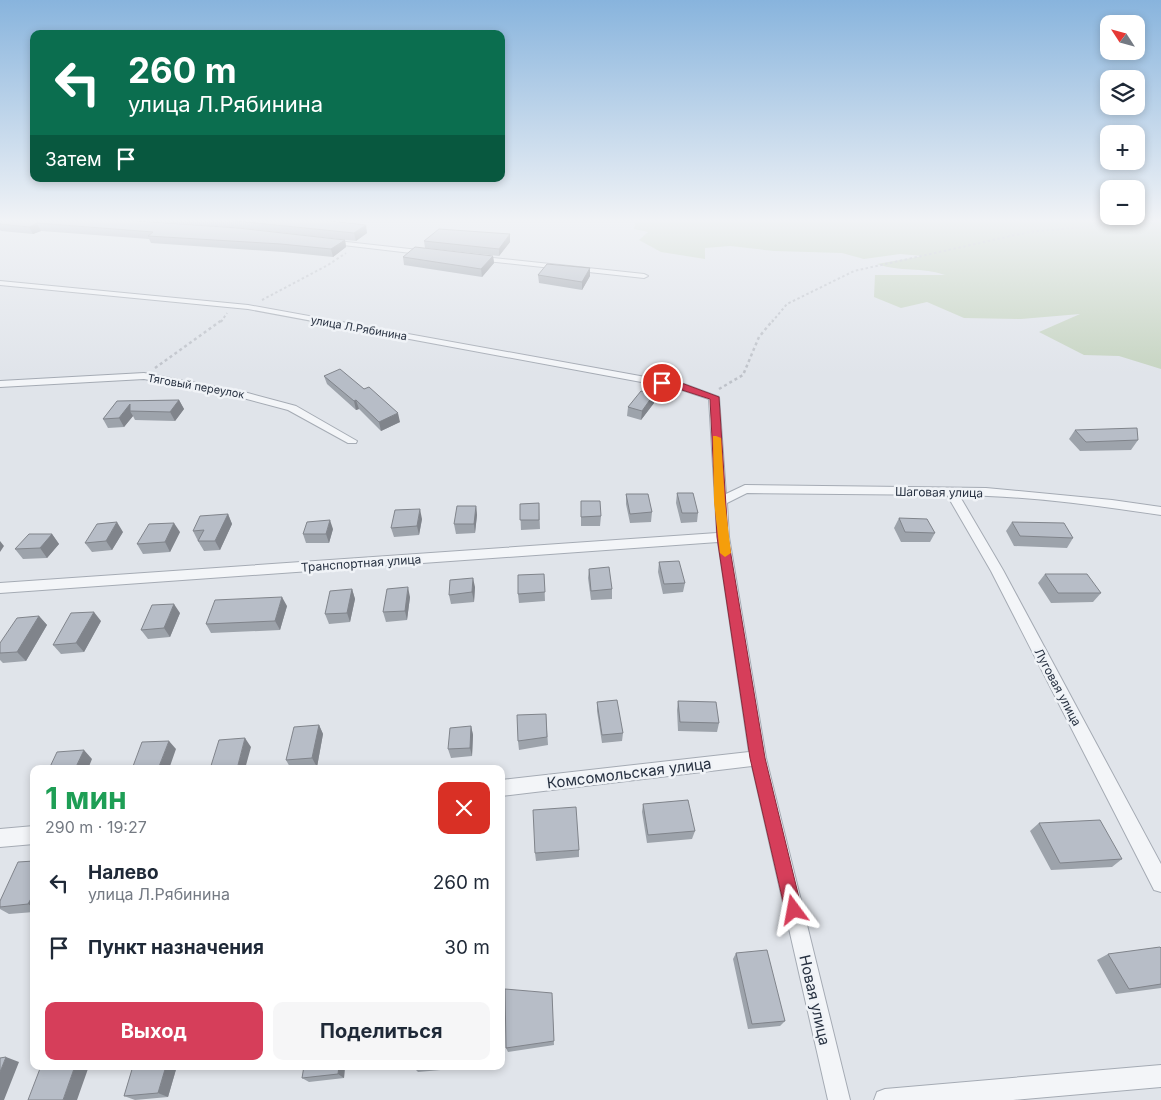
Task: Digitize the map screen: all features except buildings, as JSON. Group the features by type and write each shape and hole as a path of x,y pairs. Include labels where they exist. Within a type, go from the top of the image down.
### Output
{"street":[{"path":"600,271 644,276"},
{"name":"улица Л.Рябинина","path":"0,282 248,307 681,386 711,396"},
{"name":"Тяговый переулок","path":"0,384 144,376 244,394 292,408 352,441"},
{"name":"Новая улица","path":"711,396 723,537 758,758 839,1100"},
{"name":"Шаговая улица","path":"720,502 745,489 986,492 1112,504 1161,511"},
{"name":"Луговая улица","path":"951,492 997,570 1161,884"},
{"name":"Транспортная улица","path":"0,588 723,537"},
{"name":"Комсомольская улица","path":"505,788 758,758"},
{"path":"0,838 30,835"},
{"path":"885,1100 1161,1076"}],"path":[{"path":"248,307 316,271"},
{"path":"711,396 744,375 760,337 787,304 853,271"},
{"path":"144,376 222,321 231,306"}],"green space":[{"path":"929,271 1161,271 1161,369 1119,356 1084,355 1039,332 1080,314 1021,319 964,318 927,302 901,308 874,297 875,275 945,275"}],"slow traffic":[{"path":"716,438 725,553"}],"route":[{"path":"662,383 681,386 714,397 723,537 758,758 794,910"}]}
